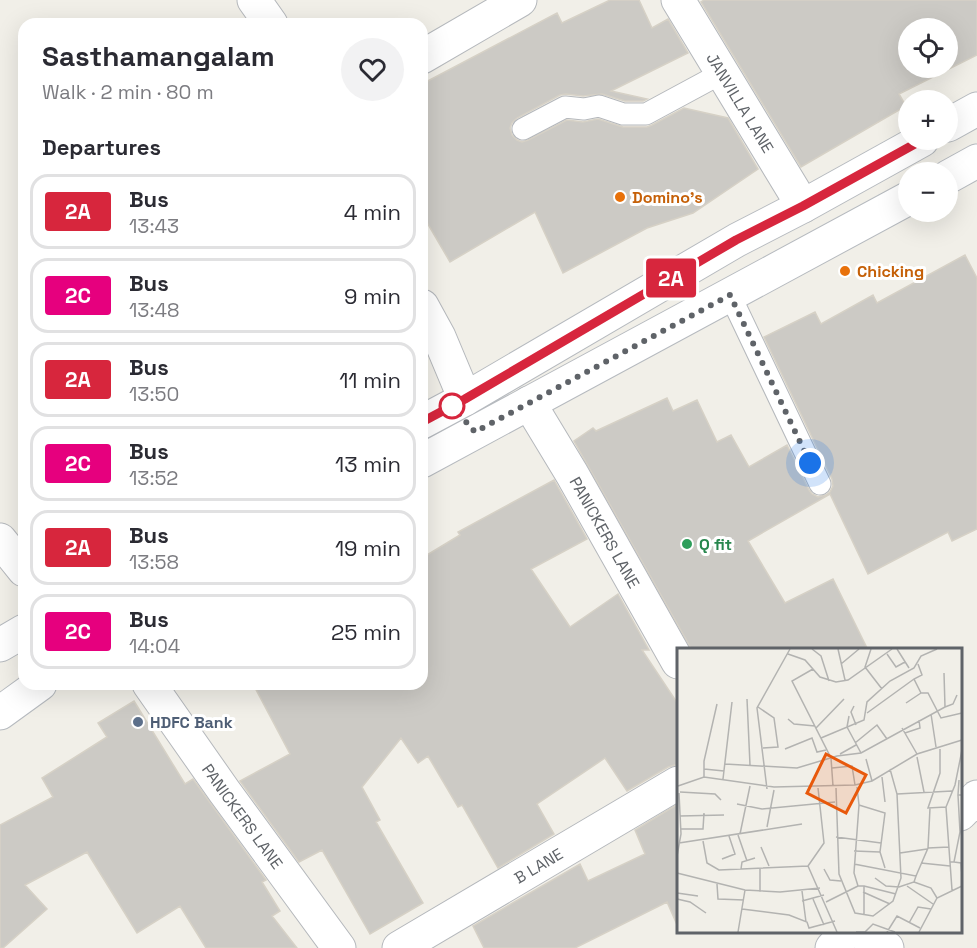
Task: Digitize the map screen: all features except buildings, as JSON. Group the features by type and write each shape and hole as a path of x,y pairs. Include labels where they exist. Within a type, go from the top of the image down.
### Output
{"street":[{"path":"254,0 267,18"},
{"path":"428,54 520,0"},
{"name":"JANVILLA LANE","path":"678,0 803,206"},
{"path":"958,119 977,109"},
{"path":"428,419 736,240 904,150"},
{"path":"958,171 977,161"},
{"path":"428,458 898,204"},
{"path":"428,317 465,399"},
{"name":"PANICKERS LANE","path":"529,403 572,474 677,660"},
{"path":"0,540 18,562"},
{"path":"0,645 18,634"},
{"path":"0,713 31,690"},
{"name":"PANICKERS LANE","path":"153,690 339,948"},
{"name":"B LANE","path":"399,948 677,784"},
{"path":"962,812 977,797"},
{"path":"832,948 845,933"},
{"path":"862,933 887,948"}],"lane":[{"path":"523,129 565,106 584,109 599,106 622,114 646,114 722,73"},
{"path":"730,295 820,484"}],"bus line":[{"name":"2A","path":"428,419 736,240 904,150"}],"place":[{"name":"Domino's","path":"620,197"},
{"name":"Chicking","path":"845,271"},
{"name":"Q fit","path":"687,544"},
{"name":"HDFC Bank","path":"138,722"}],"route":[{"path":"452,406 475,432 730,295 810,463"}]}
